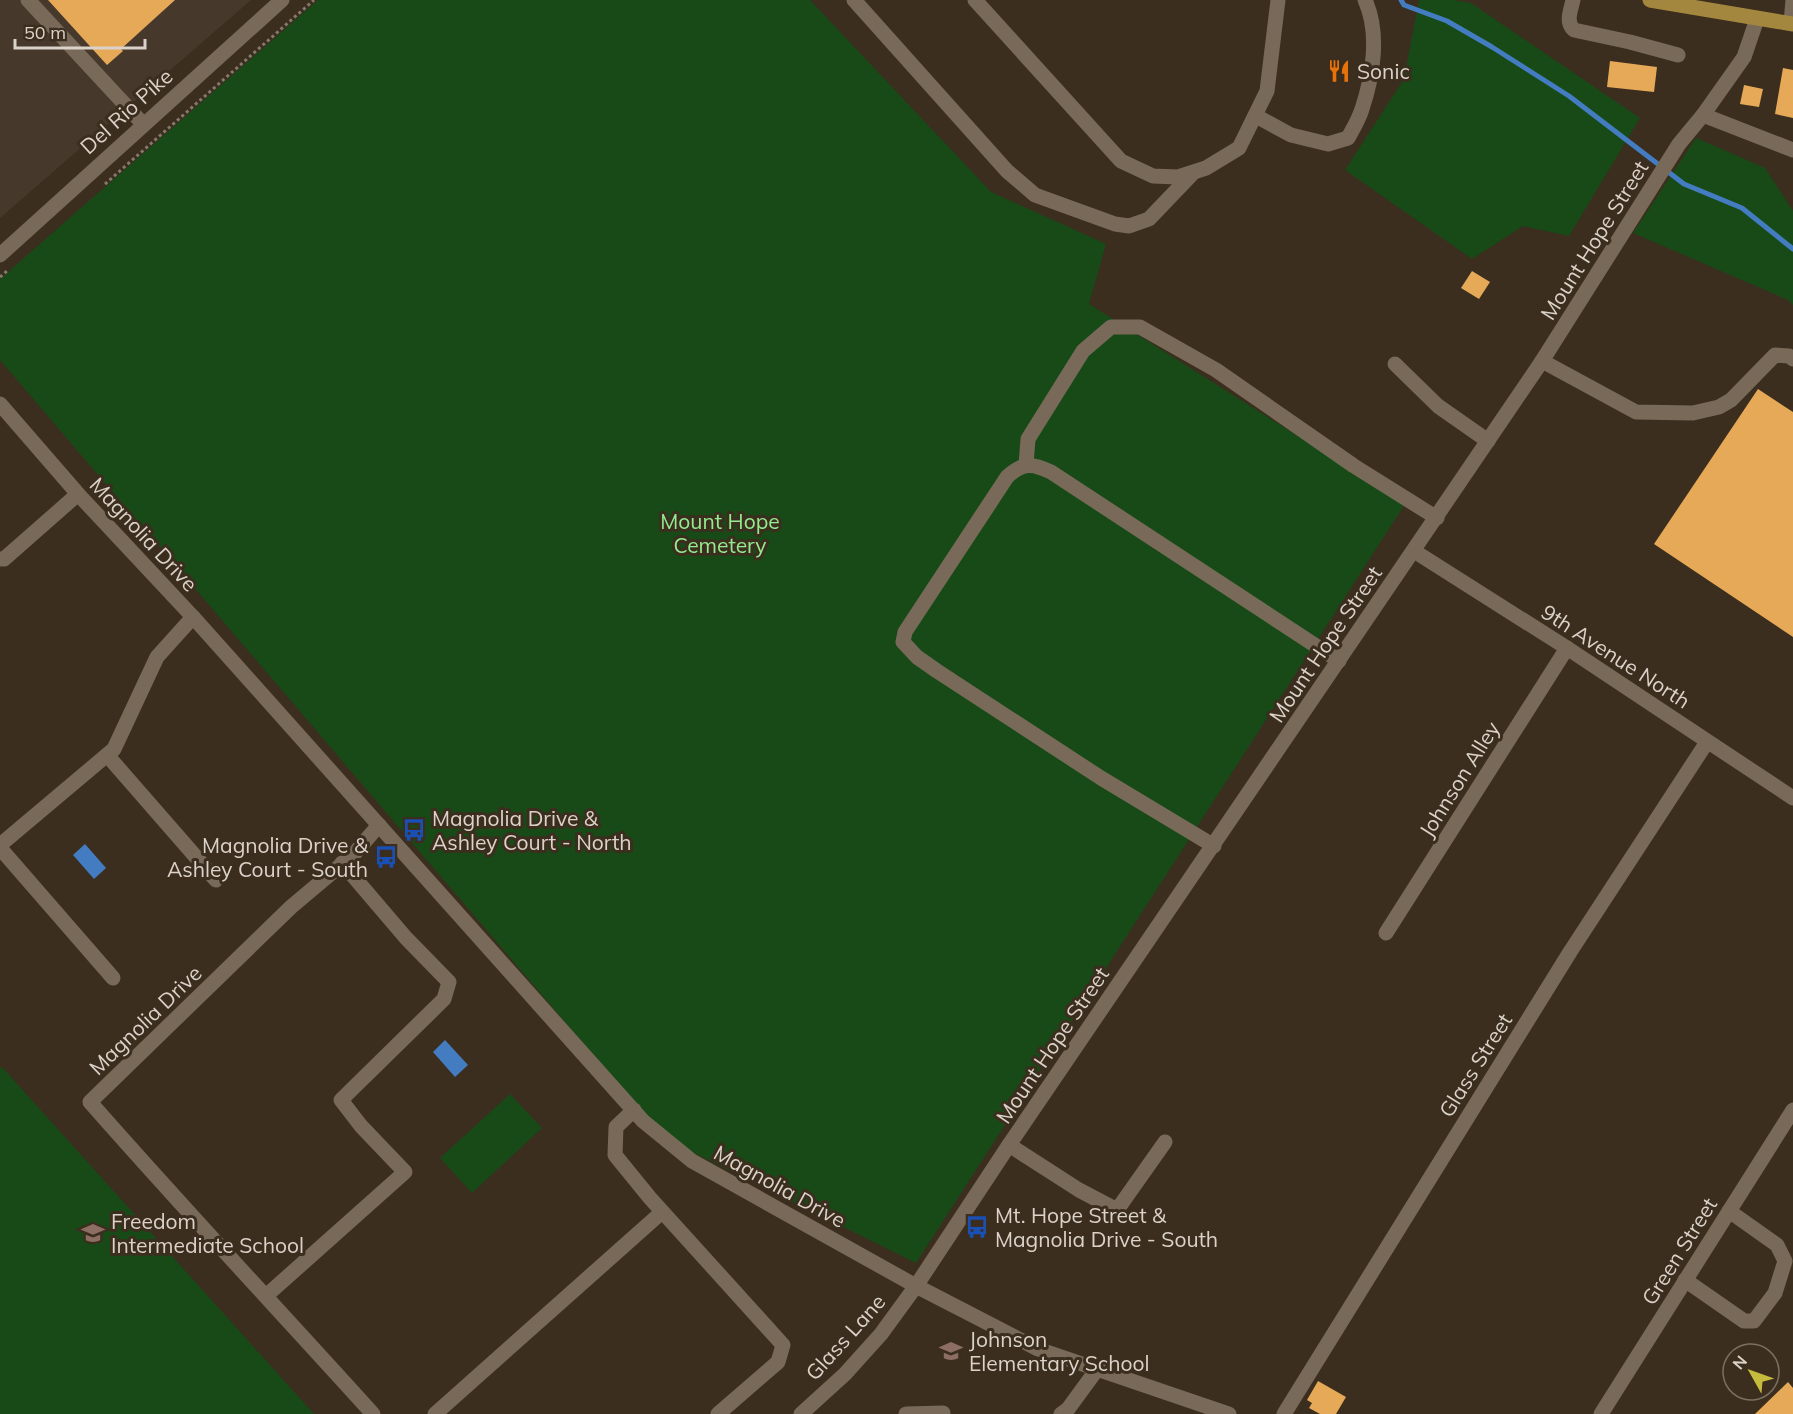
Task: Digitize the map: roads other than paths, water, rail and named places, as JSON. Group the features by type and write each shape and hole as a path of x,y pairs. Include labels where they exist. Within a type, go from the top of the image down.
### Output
{"main road":[{"path":"1659,1 1792,24"}],"street":[{"path":"28,0 143,124"},
{"name":"Del Rio Pike","path":"0,255 282,0"},
{"path":"854,0 1007,171 1035,195 1115,224 1129,226 1149,219 1193,172"},
{"path":"975,0 1121,161 1153,176 1178,177 1206,168 1239,148 1267,91 1278,0"},
{"path":"1256,116 1291,135 1328,144 1348,138 1362,111 1374,61 1370,10 1365,0"},
{"path":"1573,0 1569,21 1574,30 1678,55"},
{"path":"1792,24 1793,0"},
{"name":"Mount Hope Street","path":"916,1286 1009,1145 1542,362 1679,144 1703,115 1744,57 1757,19"},
{"path":"1703,115 1793,150"},
{"path":"1026,465 1028,439 1083,351 1111,327 1140,327 1216,370 1354,466 1437,518"},
{"path":"1542,362 1636,412 1693,413 1719,407 1731,400 1775,355 1789,356 1793,359"},
{"path":"1395,364 1438,406 1488,441"},
{"name":"Magnolia Drive","path":"0,404 78,494 193,618 643,1121 692,1161 916,1286 1038,1349 1229,1414"},
{"path":"1214,846 1101,778 937,671 909,650 903,642 905,632 1007,477 1015,468 1026,465 1036,465 1051,472 1339,662"},
{"path":"0,559 4,559 78,494"},
{"name":"9th Avenue North","path":"1414,551 1567,648 1793,798"},
{"path":"113,978 0,847 114,750 157,657 193,618"},
{"name":"Johnson Alley","path":"1386,933 1567,648"},
{"name":"Glass Street","path":"1284,1414 1570,952 1707,742"},
{"path":"107,755 216,880"},
{"name":"Magnolia Drive","path":"373,1414 90,1102 291,907 342,863 379,825"},
{"path":"267,1295 405,1172 361,1126 341,1100 444,999 449,982 406,938 342,863"},
{"path":"634,1110 616,1127 615,1155 662,1212 783,1346 778,1362 718,1414"},
{"name":"Green Street","path":"1601,1414 1793,1110"},
{"path":"1009,1145 1079,1190 1117,1210 1165,1142"},
{"path":"1685,1280 1744,1321 1754,1321 1775,1293 1785,1261 1777,1245 1729,1211"},
{"path":"435,1414 662,1212"},
{"name":"Glass Lane","path":"801,1414 844,1374 881,1334 916,1286"},
{"path":"1061,1414 1068,1409 1098,1368"},
{"path":"906,1414 943,1414"}],"water":[{"path":"85,844 106,868 94,879 73,855"},
{"path":"445,1040 468,1065 455,1077 433,1052"}],"waterway":[{"path":"1401,0 1404,5 1447,21 1492,47 1569,96 1684,184 1742,208 1793,249"}],"place":[{"name":"Sonic","path":"1339,71"},
{"name":"Magnolia Drive & Ashley Court - North","path":"414,830"},
{"name":"Magnolia Drive & Ashley Court - South","path":"386,857"},
{"name":"Mt. Hope Street & Magnolia Drive - South","path":"977,1227"},
{"name":"Freedom Intermediate School","path":"93,1233"},
{"name":"Johnson Elementary School","path":"951,1351"}],"park label":[{"name":"Mount Hope Cemetery","path":"720,533"}]}
